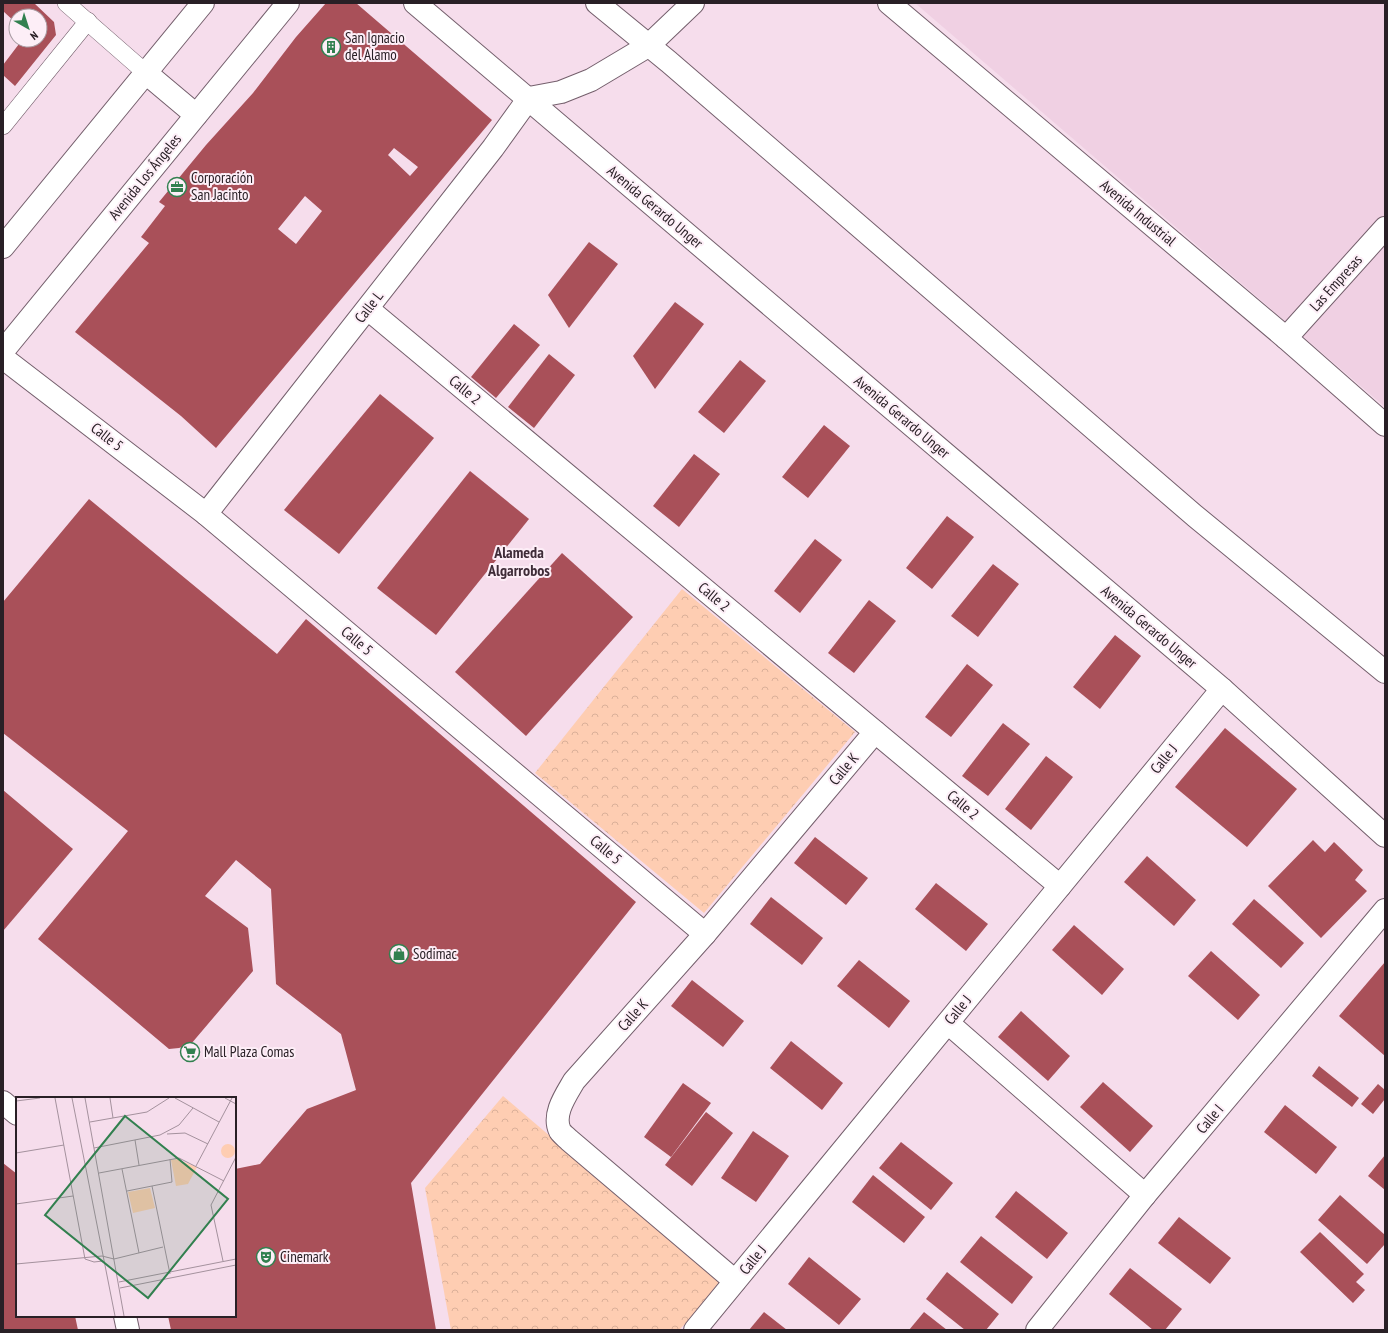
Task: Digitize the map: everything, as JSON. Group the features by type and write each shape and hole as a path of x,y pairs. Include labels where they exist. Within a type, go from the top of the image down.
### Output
{"street":[{"path":"3,247 203,3"},
{"name":"Avenida Los Ángeles","path":"3,351 288,3"},
{"name":"Avenida Gerardo Unger","path":"415,3 529,98 1222,689 1385,836"},
{"path":"529,98 561,92 591,80 648,46 692,3"},
{"name":"Avenida Industrial","path":"889,3 1286,338 1385,425"},
{"path":"604,5 648,46 1195,516 1385,672"},
{"path":"146,73 196,115"},
{"name":"Calle L","path":"206,514 368,309 493,148 529,98"},
{"name":"Las Empresas","path":"1286,338 1385,228"},
{"name":"Calle 2","path":"368,309 1060,886"},
{"name":"Calle 5","path":"3,358 206,514 705,934"},
{"name":"Calle J","path":"695,1330 1222,689"},
{"name":"Calle K","path":"735,1281 569,1140 560,1130 558,1116 561,1104 574,1081 705,934 875,732"},
{"name":"Calle I","path":"1037,1330 1145,1196 1385,910"},
{"path":"948,1023 1145,1196"},
{"path":"3,1102 16,1113"},
{"path":"125,1317 128,1330"}],"lane":[{"path":"66,3 146,73"},
{"path":"4,124 88,21"}],"shaded area":[{"path":"915,3 1385,3 1385,407"}],"green space":[{"path":"682,589 855,732 704,913 535,773"},
{"path":"503,1096 720,1281 689,1320 679,1330 451,1330 425,1188"}],"building":[{"path":"3,3 34,3 39,8 8,8 8,16 3,11"},
{"path":"326,3 356,3 492,120 216,448 181,416 75,332 149,243 141,237 165,206 159,202 206,145 253,93 296,37","holes":["394,148 418,167 410,176 388,155","305,196 322,211 296,244 278,229"]},
{"path":"48,16 54,22 56,35 48,45"},
{"path":"16,48 46,48 15,86 3,75 3,65"},
{"path":"589,242 618,264 569,328 548,295"},
{"path":"675,302 704,324 655,389 633,356"},
{"path":"514,324 540,345 496,398 471,377"},
{"path":"549,354 575,375 534,428 508,407"},
{"path":"740,360 766,381 724,433 698,412"},
{"path":"380,394 434,438 339,554 284,510"},
{"path":"824,425 850,446 808,498 782,477"},
{"path":"694,454 720,474 679,527 653,506"},
{"path":"470,471 529,519 436,635 377,588"},
{"path":"89,499 277,654 306,619 636,902 411,1183 436,1330 171,1330 168,1317 236,1317 236,1169 260,1164 307,1109 356,1090 341,1034 276,984 271,889 236,860 205,896 248,928 253,971 191,1044 179,1048 169,1049 38,939 128,831 3,733 3,602"},
{"path":"947,516 974,537 932,589 906,568"},
{"path":"815,539 842,560 800,613 774,591"},
{"path":"562,553 633,617 526,736 455,672"},
{"path":"993,564 1019,584 978,637 951,616"},
{"path":"869,600 896,621 854,673 828,653"},
{"path":"1115,635 1141,656 1100,709 1073,687"},
{"path":"967,664 993,685 951,737 925,717"},
{"path":"1003,723 1030,744 988,796 962,776"},
{"path":"1225,728 1297,789 1247,847 1175,787"},
{"path":"1046,756 1073,777 1031,830 1005,809"},
{"path":"3,790 73,849 3,931"},
{"path":"815,837 868,878 846,905 794,863"},
{"path":"1313,840 1325,852 1334,842 1363,870 1355,880 1367,891 1321,938 1268,886"},
{"path":"1147,856 1196,900 1174,926 1124,882"},
{"path":"936,883 988,924 966,951 915,909"},
{"path":"771,897 823,938 802,965 750,924"},
{"path":"1254,899 1304,943 1281,968 1232,924"},
{"path":"1074,925 1124,969 1102,995 1052,950"},
{"path":"1211,951 1260,995 1238,1020 1188,976"},
{"path":"859,960 910,1001 889,1028 837,986"},
{"path":"1385,962 1385,1056 1339,1016"},
{"path":"692,980 744,1021 723,1047 671,1006"},
{"path":"1021,1011 1070,1056 1048,1081 998,1037"},
{"path":"791,1041 843,1083 822,1110 770,1068"},
{"path":"1319,1066 1359,1098 1352,1107 1312,1076"},
{"path":"1103,1082 1153,1126 1130,1152 1080,1107"},
{"path":"683,1083 711,1103 671,1157 644,1137"},
{"path":"1378,1084 1385,1090 1385,1099 1373,1114 1361,1104"},
{"path":"1285,1105 1337,1147 1316,1174 1264,1132"},
{"path":"706,1112 733,1133 692,1186 665,1165"},
{"path":"753,1131 789,1156 756,1202 721,1178"},
{"path":"901,1142 953,1183 931,1210 879,1168"},
{"path":"1385,1155 1385,1190 1368,1176"},
{"path":"3,1163 16,1173 16,1317 75,1317 78,1330 3,1330"},
{"path":"873,1175 925,1217 904,1243 852,1202"},
{"path":"1016,1191 1068,1233 1047,1259 995,1217"},
{"path":"1340,1195 1385,1235 1385,1244 1367,1264 1318,1220"},
{"path":"1179,1217 1231,1258 1210,1284 1158,1243"},
{"path":"1320,1232 1364,1274 1356,1282 1365,1290 1353,1303 1300,1252"},
{"path":"981,1236 1033,1277 1012,1304 960,1262"},
{"path":"809,1257 861,1299 839,1325 788,1284"},
{"path":"1130,1268 1182,1309 1165,1330 1153,1330 1109,1294"},
{"path":"947,1272 999,1314 986,1330 965,1330 926,1299"},
{"path":"764,1312 787,1330 749,1330"},
{"path":"924,1312 947,1330 909,1330"}],"place":[{"name":"San Ignacio del Alamo","path":"331,47"},
{"name":"Corporación San Jacinto","path":"177,187"},
{"name":"Sodimac","path":"399,954"},
{"name":"Mall Plaza Comas","path":"190,1052"},
{"name":"Cinemark","path":"266,1257"}],"district":[{"name":"Alameda Algarrobos","path":"519,561"}]}
